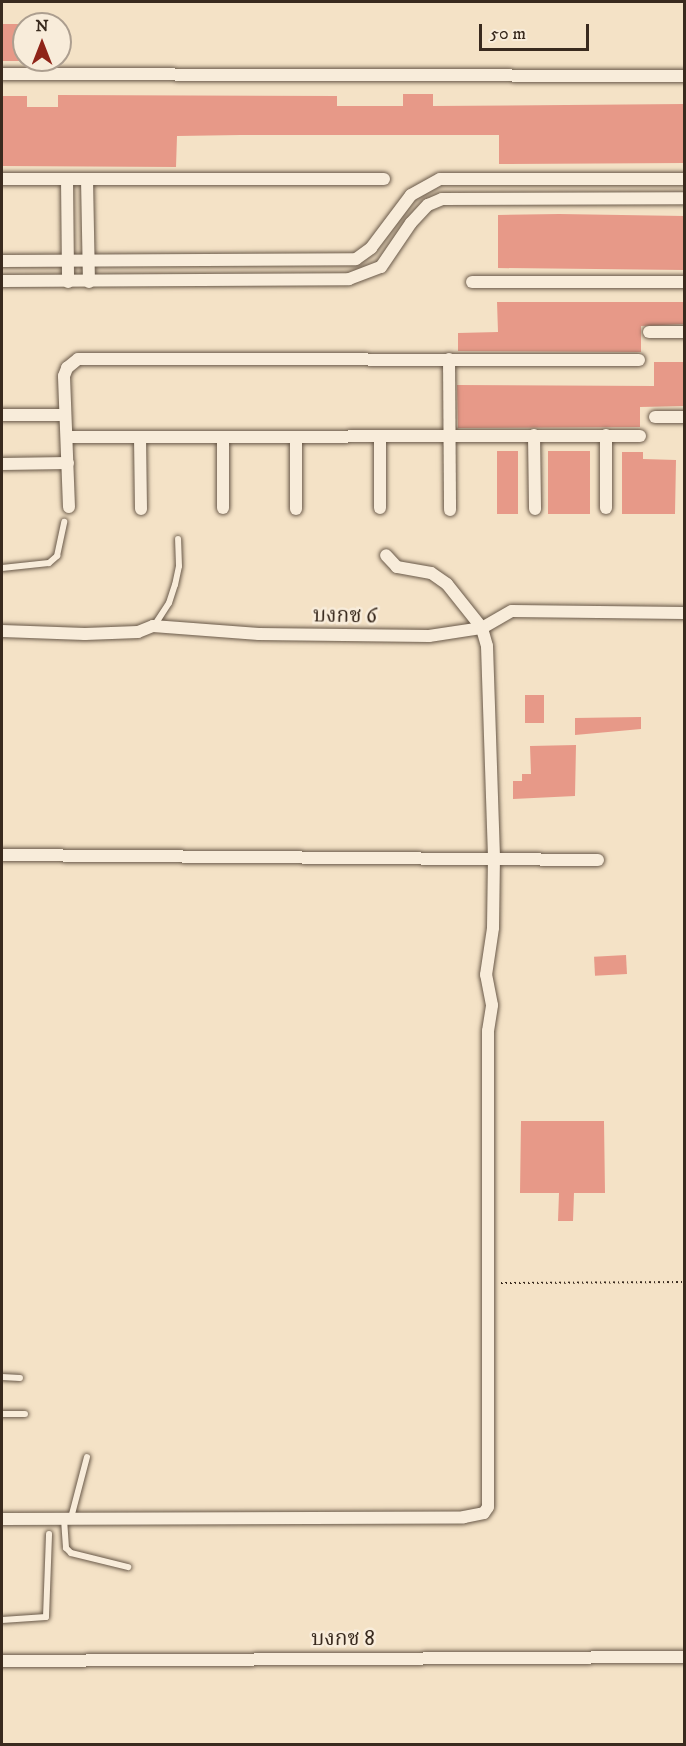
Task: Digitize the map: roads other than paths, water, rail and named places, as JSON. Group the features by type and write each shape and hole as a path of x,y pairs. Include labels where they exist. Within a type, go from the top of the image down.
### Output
{"street":[{"path":"2,74 684,76"},
{"path":"87,178 88,282"},
{"path":"2,179 384,178"},
{"path":"67,179 68,282"},
{"path":"2,261 356,259 371,248 411,195 440,179 684,179"},
{"path":"2,281 349,279 381,267 411,223 428,205 464,197 684,198"},
{"path":"398,215 411,223"},
{"path":"472,282 684,282"},
{"path":"649,332 684,332"},
{"path":"69,507 64,376 67,368 78,359 639,360"},
{"path":"449,359 450,510"},
{"path":"2,415 64,415"},
{"path":"655,417 684,417"},
{"path":"534,435 535,509"},
{"path":"606,435 606,508"},
{"path":"380,436 380,508"},
{"path":"67,437 640,436"},
{"path":"140,437 141,509"},
{"path":"223,437 223,508"},
{"path":"296,437 296,509"},
{"path":"2,464 68,463"},
{"path":"2,1519 484,1513 490,1495 488,1031 492,1005 486,975 493,928 494,857 488,666 482,628 439,577 403,569 386,555"},
{"name":"บงกช 6","path":"2,631 86,634 138,632 153,626 259,634 429,636 482,628 512,611 684,613"},
{"path":"2,855 494,857 598,860"},
{"name":"บงกช 8","path":"2,1661 684,1657"}],"lane":[{"path":"2,568 49,563 57,556 64,522"},
{"path":"153,626 169,603 175,585 179,566 178,539"},
{"path":"2,1377 20,1378"},
{"path":"2,1414 25,1414"},
{"path":"87,1457 67,1518 66,1548 71,1553 128,1567"},
{"path":"2,1620 46,1617 49,1534"}]}
